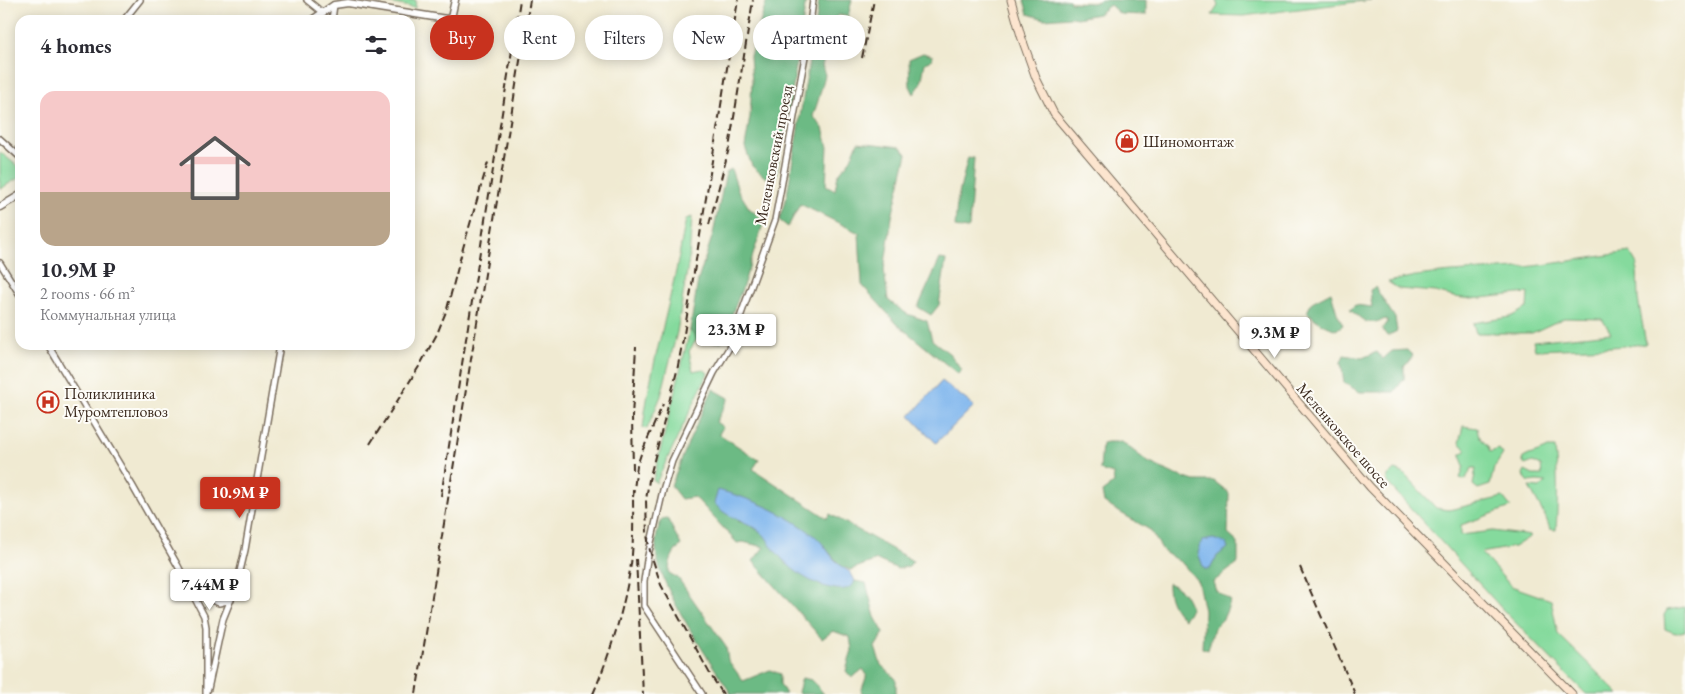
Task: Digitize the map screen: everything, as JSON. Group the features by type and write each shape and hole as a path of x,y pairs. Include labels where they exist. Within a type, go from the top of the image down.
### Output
{"main road":[{"name":"Меленковское шоссе","path":"1011,0 1036,78 1054,114 1370,487 1572,694"}],"street":[{"path":"128,15 140,0"},
{"path":"307,0 323,13"},
{"path":"320,15 334,3 348,3 446,19 451,18 453,15 455,0"},
{"name":"Меленковский проезд","path":"702,694 644,606 644,581 663,490 672,461 714,373 729,348 775,220 808,40 813,0"},
{"path":"0,139 15,152"},
{"path":"0,207 15,198"},
{"path":"0,263 15,287"},
{"path":"51,350 141,501 204,616 206,627 207,694"},
{"path":"207,694 223,619 231,600 245,550 279,350"},
{"path":"192,593 219,603 231,600"}],"green space":[{"path":"373,0 416,0 415,8"},
{"path":"767,0 806,0 804,15 762,15"},
{"path":"819,0 852,0 848,15 817,15"},
{"path":"1024,0 1069,0 1070,2 1092,3 1102,0 1146,0 1146,15 1120,14 1110,5 1098,14 1077,18 1044,19 1028,14"},
{"path":"1216,0 1371,0 1243,16 1212,15 1218,6"},
{"path":"753,46 753,60 797,60 776,176 766,178 752,166 745,147 750,117 752,81 750,56"},
{"path":"923,53 933,56 931,60 925,63 921,84 914,94 910,86 909,59"},
{"path":"809,60 824,60 822,65 825,75 813,116 823,128 828,147 826,185 835,190 838,175 851,159 858,142 901,147 907,154 892,217 884,270 888,300 907,314 927,321 932,340 950,354 962,370 958,374 897,324 862,285 859,233 800,204 788,227 779,220 787,195"},
{"path":"0,152 15,164 15,180 0,189"},
{"path":"968,157 974,158 969,227 966,229 955,227 957,202"},
{"path":"731,169 738,190 749,208 764,221 742,289 721,342 712,342 697,339 690,330 698,280 713,234 726,172"},
{"path":"692,217 689,259 677,332 661,396 647,429 643,428 652,375 686,219"},
{"path":"1630,252 1637,264 1638,299 1646,344 1535,350 1533,341 1611,333 1602,319 1564,318 1532,333 1476,333 1473,323 1510,317 1527,308 1528,293 1472,299 1435,292 1399,289 1388,282 1436,274 1545,265"},
{"path":"940,259 946,260 939,305 931,315 918,307"},
{"path":"1375,287 1395,318 1397,331 1387,336 1382,329 1388,322 1386,319 1366,322 1350,310 1355,305 1372,307 1370,290"},
{"path":"1331,292 1337,313 1343,325 1336,330 1320,323 1307,312 1312,302"},
{"path":"690,330 697,339 689,351 693,371 703,369 708,373 656,483 653,480"},
{"path":"1407,350 1413,356 1404,367 1404,379 1394,392 1360,392 1344,383 1341,362 1344,355 1362,358 1377,352 1383,359 1392,351"},
{"path":"713,389 729,398 716,422 723,427 719,434 759,460 753,469 827,518 830,514 913,561 909,566 898,569 877,560 850,570 840,565 816,537 738,521 750,525 764,534 786,564 852,586 855,581 866,583 875,617 884,633 875,647 881,665 896,679 896,694 864,694 861,692 867,675 863,669 852,678 846,671 852,650 850,637 833,631 822,639 753,561 764,547 743,542 737,543 695,497 681,499 671,486"},
{"path":"1463,426 1477,428 1479,436 1490,452 1499,449 1503,454 1494,468 1490,485 1478,489 1473,485 1476,468 1472,468 1465,480 1460,478 1464,466 1460,455 1467,450 1459,443"},
{"path":"1122,442 1148,462 1194,481 1214,481 1229,493 1228,534 1238,543 1238,563 1213,582 1216,591 1231,601 1223,619 1214,628 1208,650 1202,648 1204,611 1198,582 1182,563 1164,552 1150,530 1104,503 1102,492 1114,483 1113,474 1100,470 1102,443"},
{"path":"1548,448 1555,448 1557,469 1556,530 1550,529 1529,487 1540,488 1546,482 1529,482 1523,475 1525,471 1533,475 1542,475 1541,466 1533,462 1525,465 1522,459"},
{"path":"1394,470 1403,473 1436,508 1449,510 1503,497 1511,507 1461,525 1461,535 1493,531 1531,536 1514,547 1481,553 1511,586 1551,600 1558,634 1619,694 1586,694 1504,611 1387,482 1387,477"},
{"path":"667,518 681,545 675,551 672,558 669,573 678,578 726,647 728,660 743,681 770,670 780,674 780,684 786,694 731,694 686,623 665,582 659,564 656,545 662,519"},
{"path":"195,580 225,585 222,591 217,592 199,589"},
{"path":"1168,583 1180,590 1188,600 1191,609 1184,619 1172,603"},
{"path":"1685,607 1685,631 1675,633 1665,629 1664,615 1667,610"},
{"path":"802,678 812,680 824,694 799,694"}],"water":[{"path":"942,381 974,406 936,443 910,416"},
{"path":"718,490 769,508 793,520 819,539 836,562 850,572 855,581 847,588 836,589 817,584 801,575 779,556 765,536 756,528 732,517 714,503"},
{"path":"1213,539 1226,543 1228,548 1217,556 1210,569 1204,569 1198,553 1202,541"}],"railway":[{"path":"441,496 520,0"},
{"path":"416,694 530,0"},
{"path":"723,694 661,585 647,535 646,500 649,480 677,371 684,334 738,0"},
{"path":"709,225 729,148 753,0"},
{"path":"865,44 874,0"},
{"path":"370,444 420,365 437,334 447,309 489,159"},
{"path":"633,470 632,417 636,347"},
{"path":"633,497 637,466 663,404"},
{"path":"593,694 606,662 625,597 633,546 633,490"},
{"path":"636,559 643,694"},
{"path":"1300,567 1355,694"}],"place":[{"name":"Шиномонтаж","path":"1127,141"},
{"name":"Поликлиника Муромтепловоз","path":"48,402"}]}
